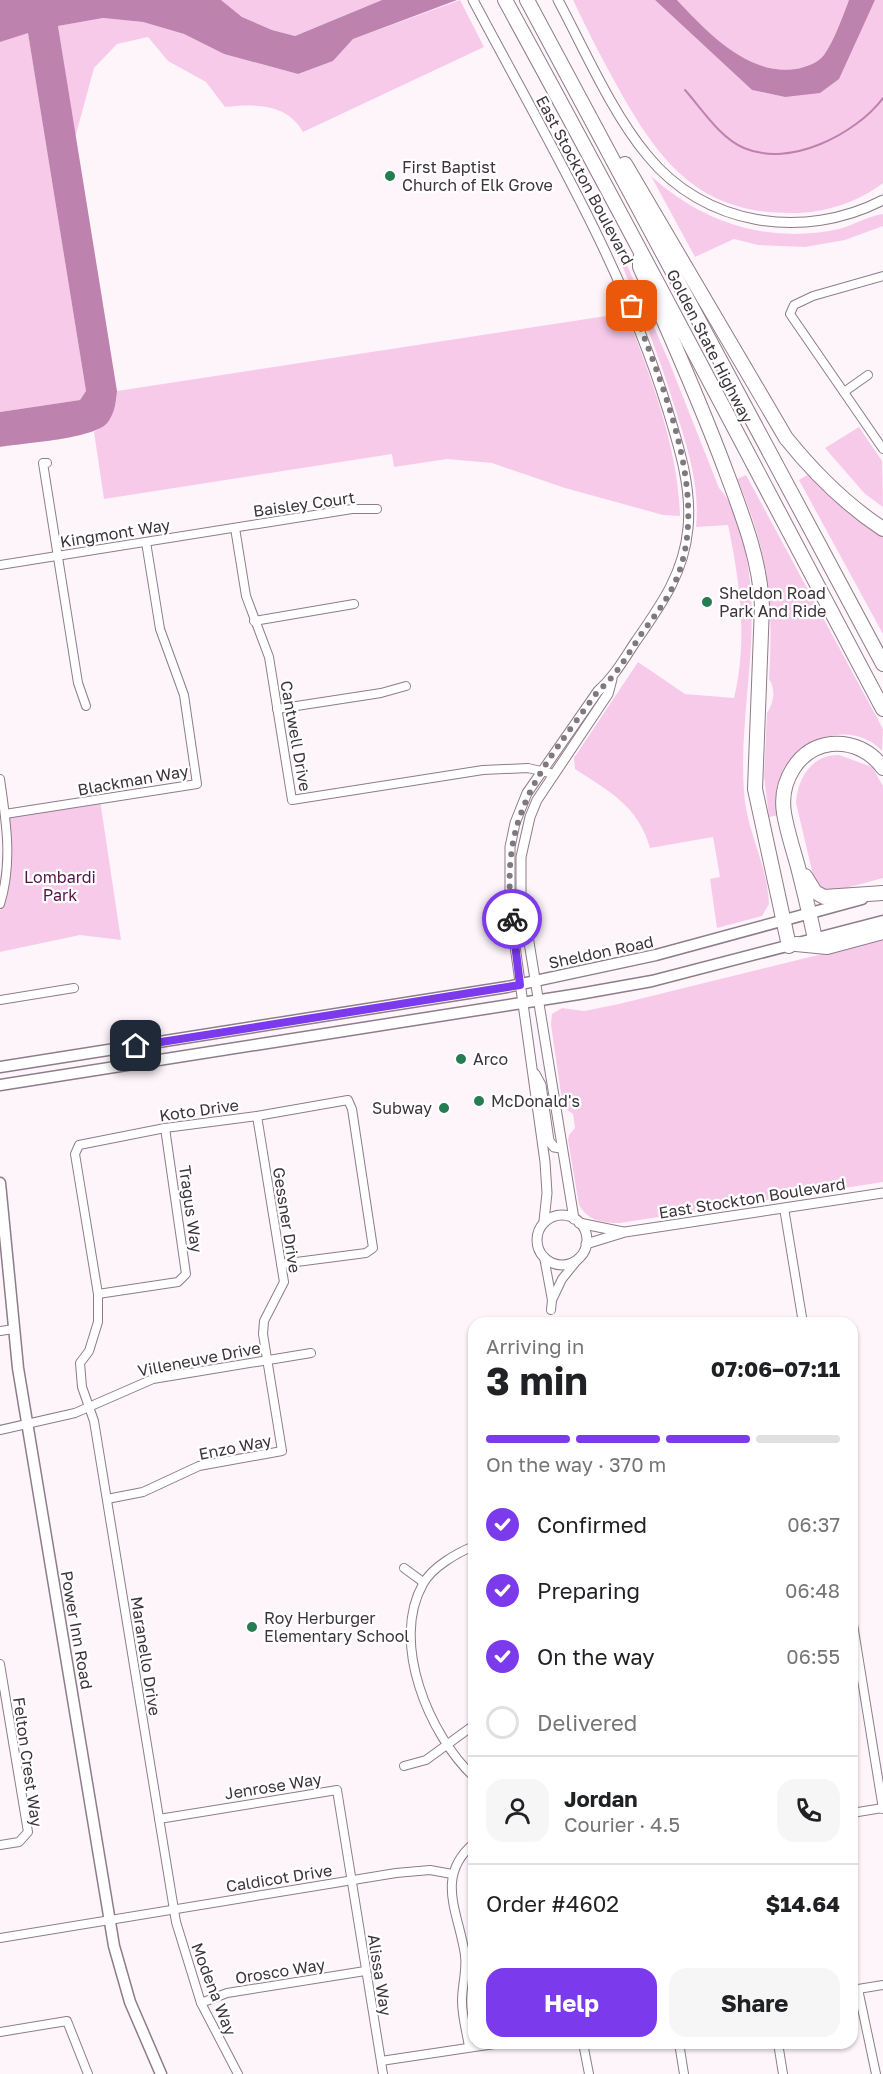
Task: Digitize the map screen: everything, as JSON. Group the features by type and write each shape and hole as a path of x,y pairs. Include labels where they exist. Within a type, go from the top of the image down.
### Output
{"highway":[{"name":"Golden State Highway","path":"505,0 638,242 702,370 883,709"},
{"name":"Golden State Highway","path":"527,0 883,664"},
{"path":"571,82 663,226 786,438 819,478 839,497 883,529"},
{"path":"638,242 640,267 702,406 746,527 758,571 762,606 755,789 785,920 793,945 827,947 883,932"},
{"path":"815,939 783,812 785,784 798,761 818,747 841,744 867,751 883,768"},
{"path":"797,861 815,892 824,897 883,893"}],"main road":[{"name":"Sheldon Road","path":"0,1067 446,999 520,985 656,955 883,893"},
{"path":"0,1085 523,1004 652,981 883,921"},
{"name":"Power Inn Road","path":"0,1183 14,1329 27,1425 110,1920 126,1990 161,2074"}],"street":[{"name":"East Stockton Boulevard","path":"473,0 588,214 628,298 658,380 686,474 688,528 681,568 659,609 612,679 598,691 527,793 515,823 510,847 510,903 547,1193 544,1221"},
{"path":"558,0 637,142 665,175 691,195 726,212 780,224 819,222 839,218 883,200"},
{"path":"883,276 813,296 794,305 790,314 883,449"},
{"path":"844,392 868,375"},
{"path":"47,463 43,463 78,683 86,706"},
{"name":"Baisley Court","path":"235,528 352,509 376,509"},
{"name":"Kingmont Way","path":"0,565 235,528"},
{"name":"Cantwell Drive","path":"235,528 246,596 269,657 291,800 483,770 542,770 554,774"},
{"name":"Blackman Way","path":"5,814 198,784 184,695 160,628 146,542"},
{"path":"254,621 354,604"},
{"name":"East Stockton Boulevard","path":"612,679 608,694 554,774 530,817 521,857 524,913 561,1148 576,1221 626,1232"},
{"path":"278,710 381,693 406,686"},
{"path":"0,779 8,861 0,904"},
{"path":"0,1000 74,988"},
{"path":"532,1066 541,1085 549,1141 554,1148 561,1148"},
{"name":"Koto Drive","path":"89,1407 82,1387 80,1363 89,1351 98,1322 98,1294 75,1154 79,1145 165,1128 257,1116 348,1100 356,1132 373,1248 366,1253 281,1264"},
{"name":"Gessner Drive","path":"257,1116 284,1282 264,1321 267,1360"},
{"name":"Tragus Way","path":"98,1294 178,1282 186,1274 165,1128"},
{"name":"East Stockton Boulevard","path":"586,1244 626,1232 883,1193"},
{"path":"784,1208 802,1317"},
{"path":"551,1310 552,1300 544,1257 537,1243 544,1221 562,1215 576,1221 584,1229 586,1244 579,1258 562,1279 552,1300"},
{"path":"544,1257 558,1264 565,1264 579,1258"},
{"path":"0,1331 14,1329"},
{"name":"Villeneuve Drive","path":"0,1430 27,1425 89,1407 153,1379 311,1353"},
{"name":"Enzo Way","path":"107,1499 143,1492 199,1466 282,1452 267,1360"},
{"name":"Maranello Drive","path":"89,1407 94,1421 174,1909"},
{"path":"468,1549 445,1562 423,1582 412,1610 410,1633 424,1705 447,1748 468,1771"},
{"path":"404,1568 423,1582"},
{"path":"858,1655 883,1809 858,1812"},
{"name":"Felton Crest Way","path":"0,1664 28,1832 19,1842 0,1845"},
{"path":"404,1767 426,1760 447,1748 468,1730"},
{"name":"Jenrose Way","path":"159,1819 337,1790 351,1880"},
{"path":"468,1848 452,1874 455,1915 465,1956 462,2003 468,2042"},
{"name":"Caldicot Drive","path":"0,1938 351,1880 430,1870 452,1874"},
{"name":"Alissa Way","path":"351,1880 383,2074"},
{"name":"Modena Way","path":"174,1909 182,1946 201,2003 238,2074"},
{"name":"Orosco Way","path":"201,2003 226,1994 365,1971"},
{"path":"858,1989 883,1985"},
{"path":"858,2002 876,2074"},
{"path":"0,2032 67,2021 88,2074"},
{"path":"381,2061 468,2048"},
{"path":"585,2049 589,2074"},
{"path":"680,2049 684,2074"},
{"path":"779,2049 783,2074"}],"green space":[{"path":"221,0 382,0 295,36 272,30 242,17"},
{"path":"460,0 484,47 303,132 288,115 279,111 259,106 225,107 206,82 168,61 148,37 117,44 94,68 75,138 58,26 103,18 143,22 184,34 224,54 298,74 333,61 353,39"},
{"path":"573,0 655,0 752,90 785,97 858,34 875,0 883,0 883,183 851,202 814,212 801,213 758,211 731,204 708,194 687,180 652,142 615,82"},
{"path":"677,0 849,0 835,35 821,58 800,68 778,69 761,66 730,49 715,38"},
{"path":"28,32 86,391 80,400 0,412 0,42"},
{"path":"651,176 671,193 693,207 739,226 788,234 813,233 839,229 883,214 883,226 845,240 805,247 758,245 734,239 695,257"},
{"path":"610,231 670,364 719,488 734,513 743,542 749,574 752,605 744,729 744,792 749,820 765,876 769,904 762,916 717,928 710,879 720,877 713,837 650,848 638,821 621,801 575,769 574,758 638,662 685,694 734,698 741,654 739,590 728,525 696,527 695,483 685,440 653,343 607,232"},
{"path":"626,313 654,387 669,438 680,516 663,515 565,488 492,463 447,459 394,467 392,454 104,499 94,432 112,415 117,391"},
{"path":"859,427 882,461 883,507 865,494 825,448"},
{"path":"809,474 883,533 883,634 799,480"},
{"path":"746,475 883,729 882,751 869,741 854,735 838,735 822,738 807,745 794,755 784,768 778,783 779,815 769,817 764,776 767,713 773,696 773,687 769,679 769,600 756,529 737,479"},
{"path":"839,755 872,767 883,786 883,878 835,891 824,890 814,879 796,803 799,785 814,763 829,756"},
{"name":"Lombardi Park","path":"100,800 121,940 80,935 0,952 0,911 6,892 12,853 11,829 5,814"},
{"path":"883,939 883,1182 620,1223 596,1220 587,1215 579,1205 568,1140 575,1128 573,1114 563,1107 551,1025 552,1014 562,1008 584,1011 619,1004"}],"shaded area":[{"path":"0,0 221,0 242,17 272,30 295,36 382,0 457,0 353,39 333,61 298,74 224,54 184,34 143,22 103,18 58,26 117,391 116,399 114,411 108,422 89,433 0,447 0,412 80,400 86,391 28,33 0,42"},
{"path":"655,0 677,0 715,38 745,59 761,66 796,69 812,64 824,55 832,42 849,0 875,0 839,79 820,93 785,97 752,90"}],"waterway":[{"path":"685,90 712,122 735,143 762,153 781,154 821,144 839,135 856,124 883,98"}],"way so far":[{"path":"512,919 508,872 510,847 515,823 527,793 598,691 612,679 659,609 681,568 686,547 689,510 682,458 632,306"}],"place":[{"name":"First Baptist Church of Elk Grove","path":"390,176"},
{"name":"Sheldon Road Park And Ride","path":"707,602"},
{"name":"Arco","path":"461,1059"},
{"name":"McDonald's","path":"479,1101"},
{"name":"Subway","path":"444,1108"},
{"name":"Roy Herburger Elementary School","path":"252,1627"}],"route":[{"path":"136,1046 457,997 520,985 512,919"}]}
